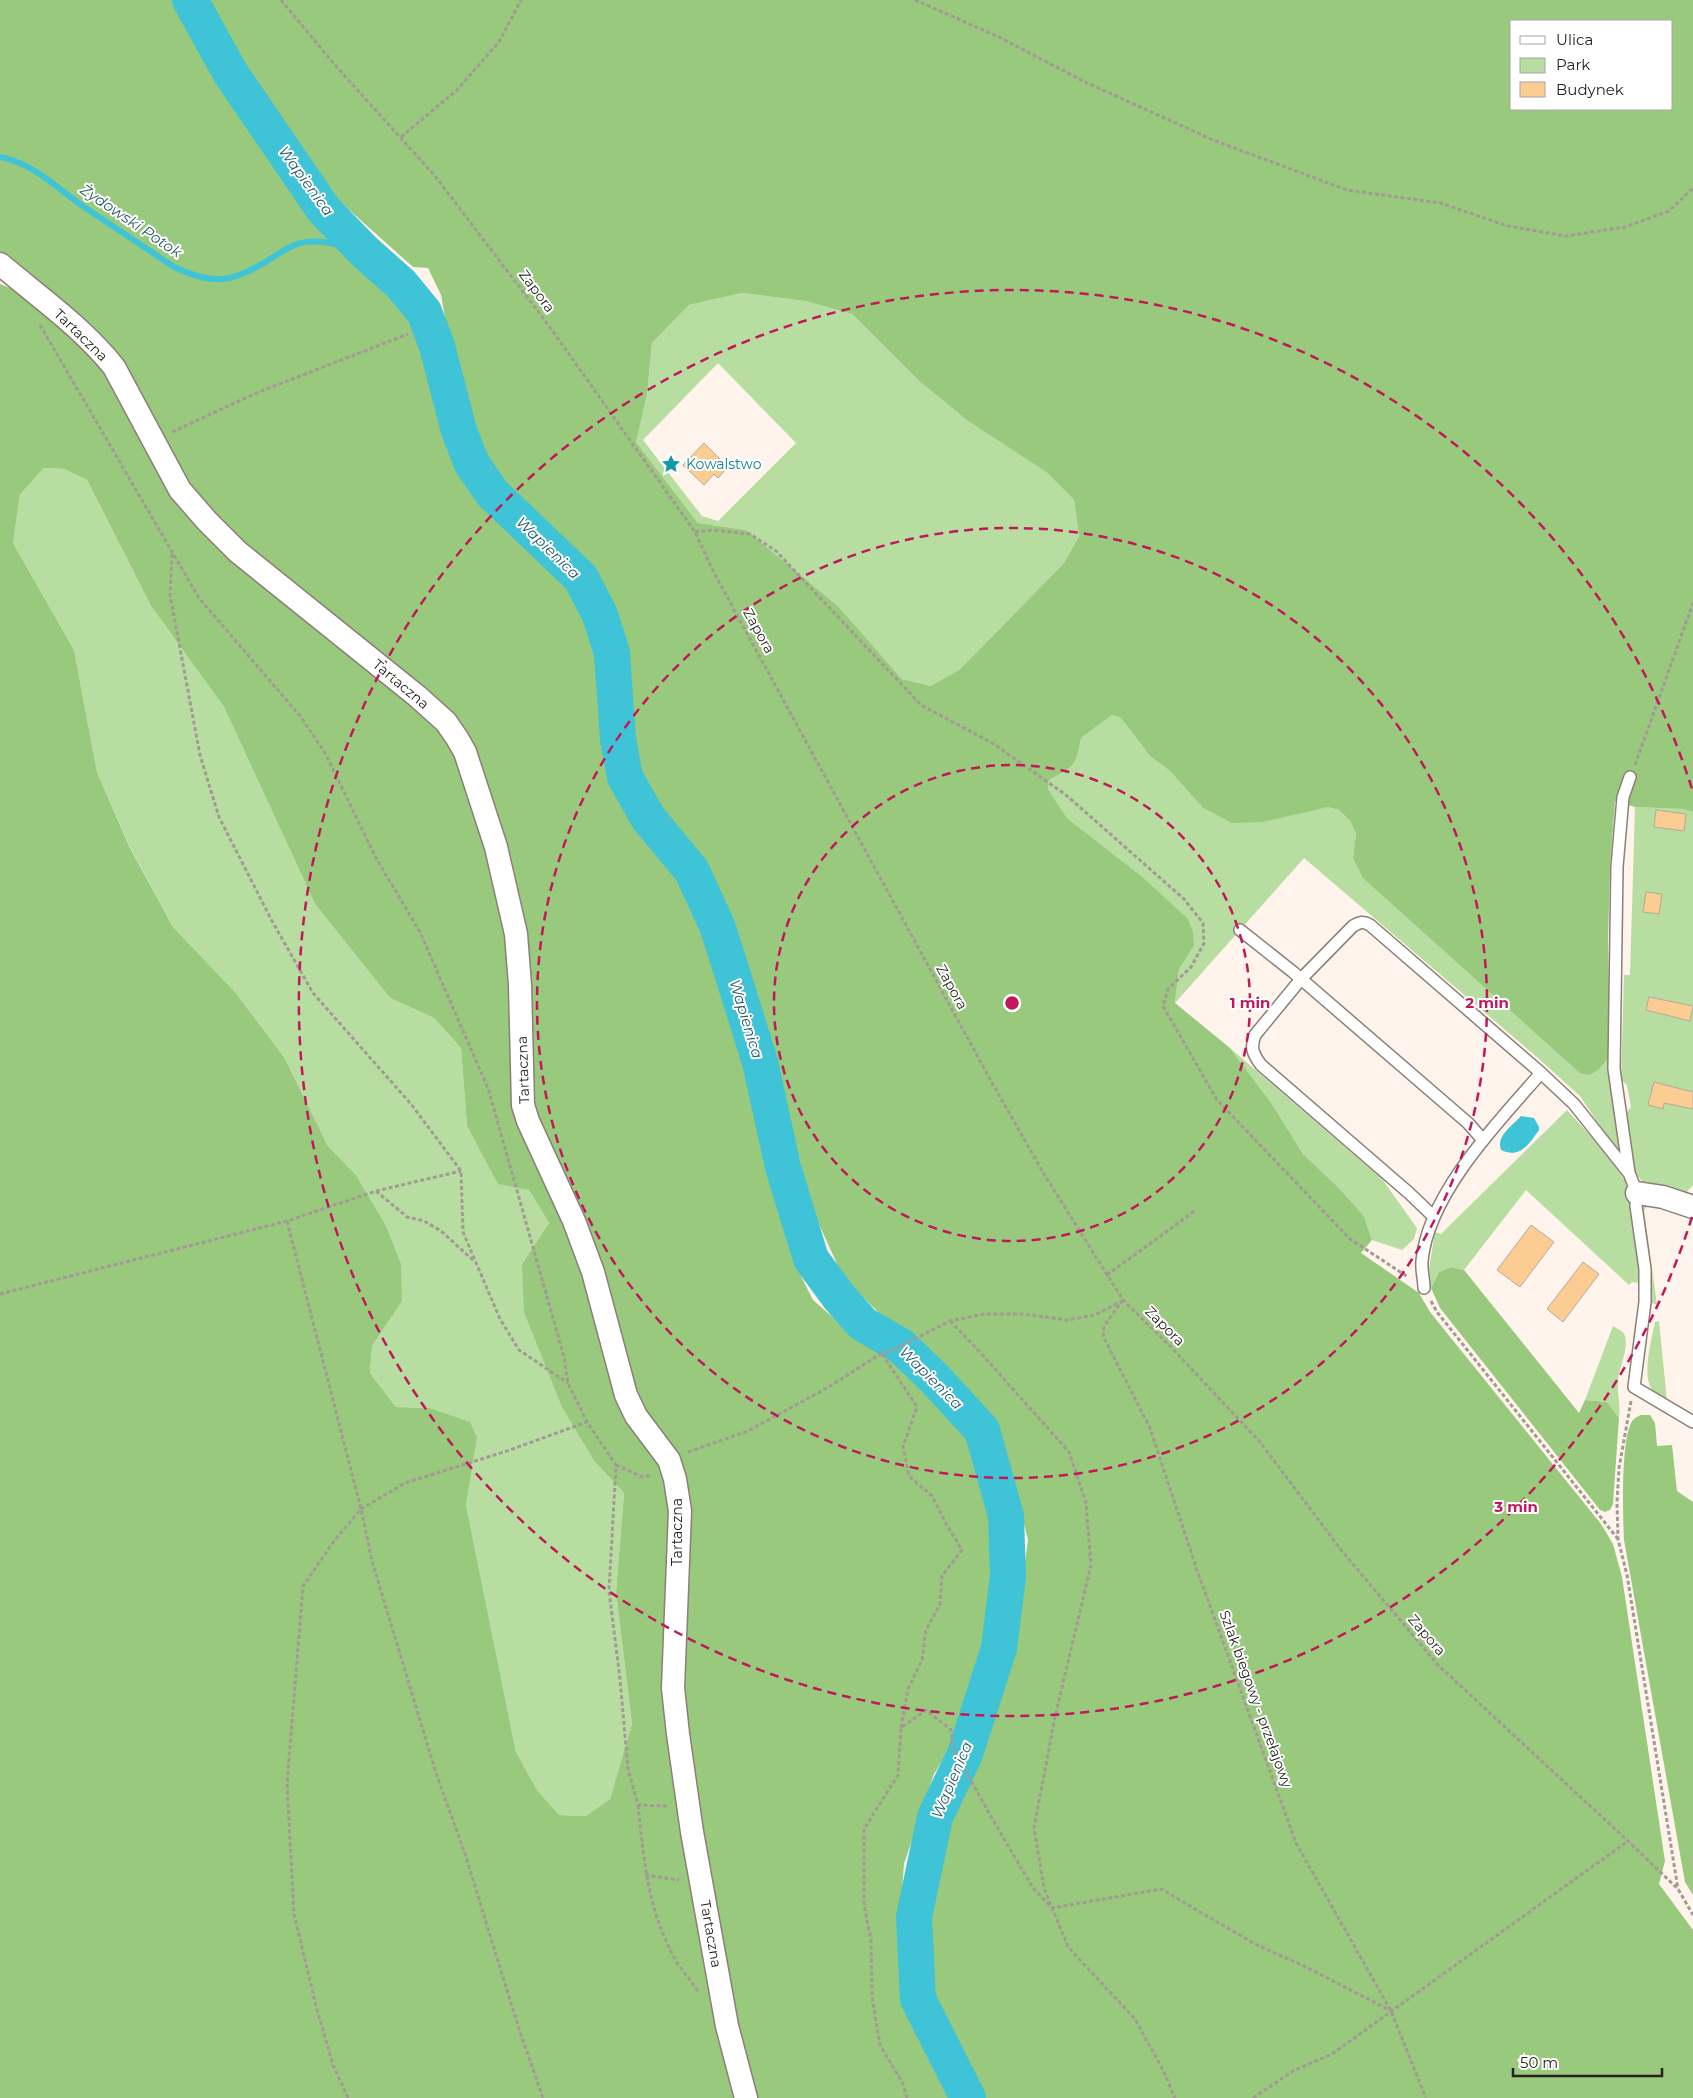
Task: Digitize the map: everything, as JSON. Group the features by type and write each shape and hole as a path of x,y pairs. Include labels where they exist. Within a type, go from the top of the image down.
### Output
{"street":[{"name":"Tartaczna","path":"0,264 79,330 102,352 114,367 180,490 207,521 238,552 417,696 446,722 465,752 496,847 516,934 520,985 524,1105 528,1121 574,1221 590,1263 626,1394 636,1416 669,1460 675,1479 680,1512 673,1688 678,1734 727,2026 746,2098"},
{"path":"1637,1194 1692,1202"}],"lane":[{"path":"1630,777 1623,797 1617,867 1614,1070 1629,1172 1637,1194 1636,1206 1645,1269 1645,1302 1634,1387 1693,1422"},
{"path":"1433,1216 1410,1193 1261,1065 1254,1055 1251,1045 1255,1035 1302,979 1359,922 1365,922 1370,925 1541,1073 1574,1104 1629,1172"},
{"path":"1240,930 1302,979 1468,1123 1483,1140"},
{"path":"1424,1288 1422,1261 1433,1216 1448,1190 1483,1140 1541,1073"}],"path":[{"name":"Zapora","path":"281,0 334,64 435,176 549,326 695,532 718,580 986,1072 1044,1174 1123,1300 1260,1442 1340,1550 1438,1665 1678,1889 1693,1915"},
{"path":"401,137 457,90 500,42 521,0"},
{"path":"915,0 999,36 1083,81 1213,140 1347,190 1440,203 1508,226 1566,236 1625,227 1669,211 1693,188"},
{"path":"38,321 199,598 300,716 325,753 376,858 420,932 488,1088 564,1357 568,1383 587,1422 616,1465 642,1477 656,1475 669,1460 748,1431 827,1388 882,1354 950,1322 984,1314 1023,1314 1067,1320 1095,1315 1123,1300"},
{"path":"154,441 254,394 408,334"},
{"path":"695,532 713,530 750,534 776,551 921,705 994,744 1066,795 1184,899 1203,923 1204,943 1191,966 1168,989 1163,1006 1217,1100 1350,1239 1424,1288 1437,1312 1618,1539"},
{"path":"172,554 170,595 200,755 219,817 272,921 313,993 411,1104 461,1171 463,1232 500,1319 519,1350 568,1383"},
{"path":"1630,777 1693,603"},
{"path":"0,1294 287,1220 376,1191 461,1171"},
{"path":"376,1191 407,1217 424,1222 441,1231 476,1264"},
{"path":"1107,1275 1196,1210"},
{"path":"287,1220 361,1509 372,1560 435,1770 465,1854 518,2029 543,2098"},
{"name":"Szlak biegowy - przełajowy","path":"1123,1300 1104,1326 1103,1336 1150,1428 1197,1570 1296,1843 1391,2011 1426,2098"},
{"path":"950,1322 979,1351 1069,1452 1086,1503 1091,1565 1055,1717 1034,1828 1044,1888 1068,1947 1135,2019 1164,2072 1175,2098"},
{"path":"882,1354 917,1407 903,1447 909,1476 932,1496 962,1550 942,1576 940,1604 926,1630 922,1660 908,1689 898,1775 864,1829 864,1904 871,1940 872,1997 880,2045 903,2084 907,2098"},
{"path":"1634,1387 1620,1468 1618,1539 1627,1575 1678,1889"},
{"path":"348,2098 334,2065 318,2014 294,1914 287,1784 302,1586 334,1541 361,1509 405,1483 507,1451 587,1422"},
{"path":"616,1465 608,1591 620,1679 628,1769 638,1805 645,1875 663,1933 678,1964 699,1992"},
{"path":"902,1728 926,1710 951,1730 953,1748 990,1815 1033,1888 1052,1908"},
{"path":"638,1805 689,1806"},
{"path":"1253,2098 1293,2071 1332,2054 1628,1841"},
{"path":"645,1875 702,1883"},
{"path":"1052,1908 1161,1889 1254,1944 1304,1966 1391,2011"}],"green space":[{"path":"0,0 178,0 207,55 250,125 321,216 386,287 403,310 418,342 445,425 456,467 478,504 533,545 570,578 587,611 601,653 605,740 614,783 637,828 681,878 705,929 747,1062 797,1268 813,1300 844,1327 875,1347 918,1382 968,1439 993,1518 995,1575 990,1644 964,1726 934,1774 904,1864 898,1944 908,1998 952,2098 752,2098 682,1733 686,1511 649,1426 531,1118 524,985 469,750 209,517 117,364 0,256"},
{"path":"202,0 1693,0 1693,812 1683,809 1635,807 1615,801 1610,866 1608,940 1610,1056 1598,1070 1589,1075 1580,1073 1363,878 1353,858 1356,833 1350,821 1339,810 1328,807 1262,822 1232,823 1202,807 1170,771 1150,756 1121,718 1112,715 1081,738 1075,761 1069,768 1049,780 1048,789 1067,818 1140,875 1188,919 1193,932 1194,946 1179,969 1175,1003 1230,1048 1272,1104 1303,1154 1337,1186 1364,1216 1372,1240 1361,1253 1419,1293 1430,1312 1601,1524 1613,1544 1622,1577 1665,1861 1659,1884 1693,1930 1693,2098 984,2098 931,1998 927,1915 948,1826 990,1727 1013,1650 1028,1540 1011,1470 993,1422 941,1366 879,1313 843,1277 813,1211 787,1111 771,1057 747,992 730,928 703,871 656,812 637,775 622,644 589,573 559,540 500,489 480,458 469,429 457,383 441,295 428,268 413,267 337,199 274,120","holes":["742,293 805,301 852,314 920,382 968,421 1046,472 1074,500 1079,536 1064,563 959,670 931,686 902,679 838,606 746,530 698,523 636,442 647,395 652,343 689,305"]},
{"path":"0,284 32,297 98,354 177,491 453,739 506,903 518,1104 665,1474 672,1503 668,1689 740,2098 0,2098","holes":["44,468 64,469 87,480 151,606 224,707 315,904 390,998 434,1018 461,1048 467,1126 498,1184 529,1190 549,1223 522,1264 524,1312 562,1407 595,1462 624,1493 616,1592 632,1724 610,1799 586,1816 559,1815 537,1790 516,1752 466,1505 477,1438 470,1422 429,1408 396,1407 370,1373 372,1346 402,1301 401,1264 386,1226 355,1174 328,1146 284,1057 235,992 173,927 130,848 97,772 74,650 13,543 20,494"]},
{"path":"742,293 805,301 852,314 920,382 968,421 1046,472 1074,500 1079,536 1064,563 959,670 932,686 902,679 838,606 746,530 698,523 636,442 647,395 652,343 689,305","holes":["718,363 796,443 718,521 702,516 643,440"]},
{"path":"44,468 64,469 87,480 151,606 224,707 315,904 390,998 434,1018 461,1048 467,1126 498,1183 529,1190 549,1223 522,1264 595,1462 624,1493 616,1592 632,1724 610,1799 586,1816 559,1815 537,1790 516,1752 466,1505 477,1438 429,1408 396,1407 370,1373 372,1346 402,1300 355,1174 328,1146 284,1057 235,992 173,927 130,847 97,772 74,650 13,543 20,493"},
{"path":"1112,715 1121,718 1150,756 1170,771 1202,807 1304,811 1328,807 1339,810 1350,821 1356,833 1353,858 1610,1056 1620,1150 1617,1152 1580,1096 1304,858 1175,1003 1179,969 1194,946 1140,875 1067,818 1048,789 1049,780 1069,768 1075,761 1081,738"},
{"path":"1635,807 1684,809 1693,812 1693,1185 1685,1194 1656,1189 1644,1183 1635,1171 1626,1113 1631,1107 1627,1085 1621,1080 1624,975 1630,975"},
{"path":"1230,1048 1382,1179 1417,1228 1414,1239 1402,1250 1372,1240 1364,1216 1337,1186 1303,1154 1272,1104"},
{"path":"1567,1110 1606,1153 1626,1182 1641,1283 1632,1282 1629,1285 1526,1190 1464,1270 1451,1267 1439,1272 1431,1288 1429,1269 1435,1232 1441,1234"},
{"path":"1650,1203 1644,1210 1657,1305 1652,1303 1642,1207"},
{"path":"1451,1267 1464,1270 1579,1413 1585,1400 1607,1402 1619,1418 1613,1504 1610,1510 1605,1512 1600,1510 1440,1308 1431,1288 1439,1272"},
{"path":"1659,1321 1667,1401 1658,1396 1650,1386 1647,1368 1655,1322"},
{"path":"1613,1326 1623,1333 1626,1342 1618,1377 1619,1418 1607,1402 1585,1400"},
{"path":"1641,1415 1650,1415 1655,1423 1657,1446 1672,1445 1677,1491 1693,1502 1693,1895 1685,1882 1624,1540 1623,1476 1626,1440 1634,1419"}],"water":[{"path":"1521,1116 1534,1118 1539,1130 1523,1149 1514,1153 1501,1150 1500,1145 1503,1136 1509,1127"}],"building":[{"path":"704,443 728,467 718,478 714,474 704,485 683,465"},
{"path":"1656,810 1686,814 1684,831 1654,827"},
{"path":"1646,892 1662,894 1659,914 1643,912"},
{"path":"1649,997 1693,1006 1690,1021 1646,1010"},
{"path":"1654,1082 1693,1092 1693,1109 1664,1103 1663,1109 1648,1105"},
{"path":"1531,1225 1554,1242 1520,1287 1497,1270"},
{"path":"1583,1262 1599,1274 1563,1322 1547,1309"}],"waterway":[{"name":"Wapienica","path":"190,0 231,74 324,210 365,252 401,284 424,312 437,346 459,431 472,464 492,493 581,578 600,615 612,653 618,739 625,777 648,818 692,871 718,928 760,1062 783,1167 811,1259 839,1297 863,1324 901,1346 934,1378 982,1430 1006,1516 1008,1576 999,1648 965,1754 935,1817 914,1917 918,1999 968,2098"},
{"name":"Żydowski Potok","path":"0,157 12,160 33,170 81,205 174,267 200,277 221,279 243,274 293,246 305,242 331,243 365,252"}],"place":[{"name":"Kowalstwo","path":"671,464"}]}
